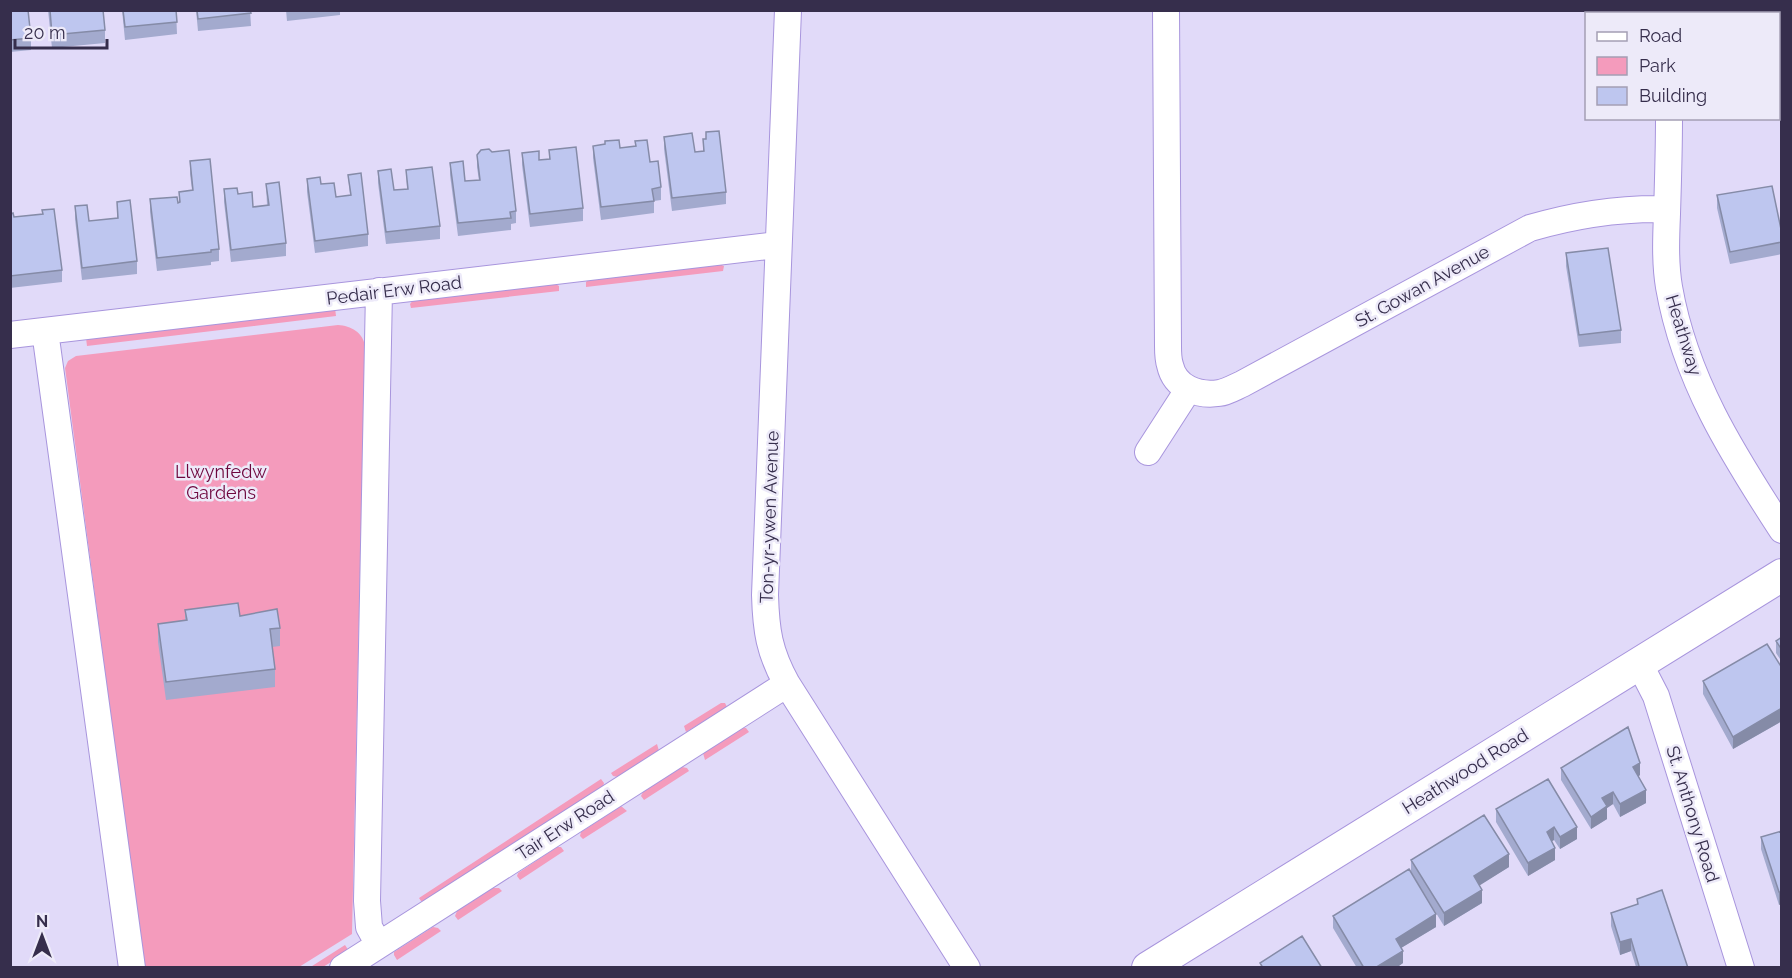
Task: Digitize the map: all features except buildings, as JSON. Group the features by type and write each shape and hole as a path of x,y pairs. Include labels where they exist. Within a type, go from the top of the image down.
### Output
{"street":[{"name":"Ton-yr-ywen Avenue","path":"788,10 777,245 766,615 770,648 787,684 966,968"},
{"path":"1148,452 1188,390 1177,381 1170,367 1168,346 1166,10"},
{"name":"Heathway","path":"1669,120 1666,252 1669,286 1688,356 1706,400 1733,455 1782,530"},
{"name":"St. Gowan Avenue","path":"1188,390 1203,394 1221,393 1242,384 1530,228 1558,220 1622,210 1667,209"},
{"name":"Pedair Erw Road","path":"10,335 777,245"},
{"path":"379,291 367,901 369,927 379,945"},
{"path":"45,331 132,968"},
{"name":"Heathwood Road","path":"1148,968 1782,575"},
{"name":"St. Anthony Road","path":"1639,663 1656,696 1741,968"},
{"name":"Tair Erw Road","path":"343,968 787,684"}],"green space":[{"path":"719,264 724,266 723,271 586,287 586,282 590,278"},
{"path":"554,283 559,286 559,291 411,308 410,304 414,299"},
{"path":"335,308 336,316 87,346 86,338"},
{"name":"Llwynfedw Gardens","path":"338,325 356,331 362,337 365,346 352,934 299,967 144,967 65,368 68,361 76,356"},
{"path":"721,703 725,703 727,707 686,732 684,726"},
{"path":"742,728 746,728 749,732 705,760 703,753"},
{"path":"657,744 659,751 618,777 613,776 611,773"},
{"path":"682,767 689,771 644,800 641,796 643,792"},
{"path":"601,779 604,783 603,787 425,902 419,898"},
{"path":"621,806 627,811 583,839 580,836 581,832"},
{"path":"557,847 561,847 564,851 520,880 518,873"},
{"path":"493,888 499,888 502,891 458,920 455,916 457,911"},
{"path":"433,927 441,931 397,960 394,952"},
{"path":"345,945 349,951 323,967 309,968"}]}
